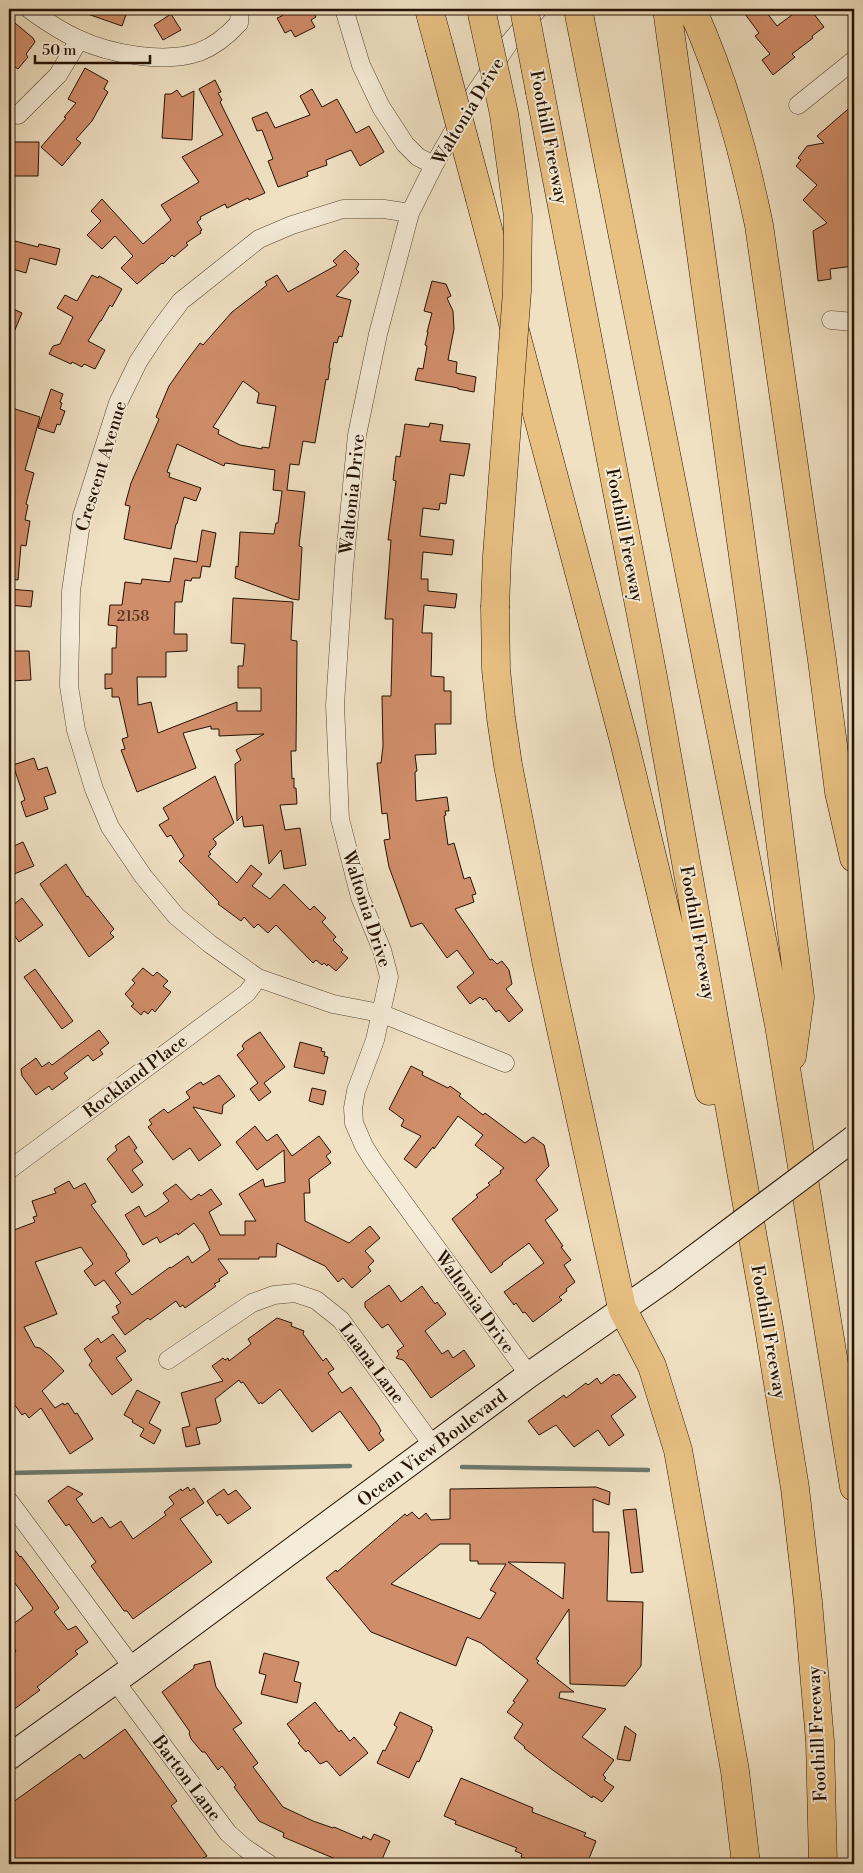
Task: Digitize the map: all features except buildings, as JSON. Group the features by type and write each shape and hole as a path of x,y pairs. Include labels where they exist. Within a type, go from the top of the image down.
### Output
{"highway":[{"path":"429,9 624,741 723,1148 795,1488"},
{"path":"481,9 504,114 514,172 518,216 517,292 496,556 495,608 496,669 508,765 547,965 622,1308 652,1366 678,1450 735,1771 746,1864"},
{"name":"Foothill Freeway","path":"524,9 652,677 769,1328 795,1488 808,1602 820,1741 823,1864"},
{"path":"578,9 778,1025 854,1488"},
{"path":"667,9 752,620 800,997 788,1082"},
{"path":"692,9 720,77 736,126 759,225 822,660 839,792 854,858"}],"main road":[{"name":"Ocean View Boulevard","path":"9,1757 434,1447 529,1375 622,1308 666,1279 854,1138"}],"street":[{"path":"28,9 79,40 112,50 162,58 199,52 225,38 239,23 240,9"},
{"path":"344,9 361,65 381,108 405,144 418,157 434,165"},
{"name":"Waltonia Drive","path":"529,1375 471,1298 364,1146 354,1123 353,1108 356,1091 375,1040 389,977 382,950 360,897 340,819 335,705 344,567 357,435 378,334 410,213 434,165 477,90 509,43 538,9"},
{"path":"18,115 58,75 79,40"},
{"path":"798,104 854,60"},
{"name":"Crescent Avenue","path":"380,1013 333,1004 258,978 210,944 176,916 143,876 110,827 94,789 76,730 69,686 71,591 82,516 118,403 138,362 181,300 259,239 292,225 343,209 384,209 410,213"},
{"path":"831,320 854,322"},
{"name":"Rockland Place","path":"9,1170 247,993 258,978"},
{"path":"380,1013 505,1063"},
{"name":"Luana Lane","path":"168,1360 252,1303 274,1295 295,1293 316,1300 341,1320 434,1447"},
{"name":"Barton Lane","path":"9,1501 228,1833 245,1848 269,1864"}],"waterway":[{"path":"9,1473 350,1466"},
{"path":"462,1467 648,1470"}]}
